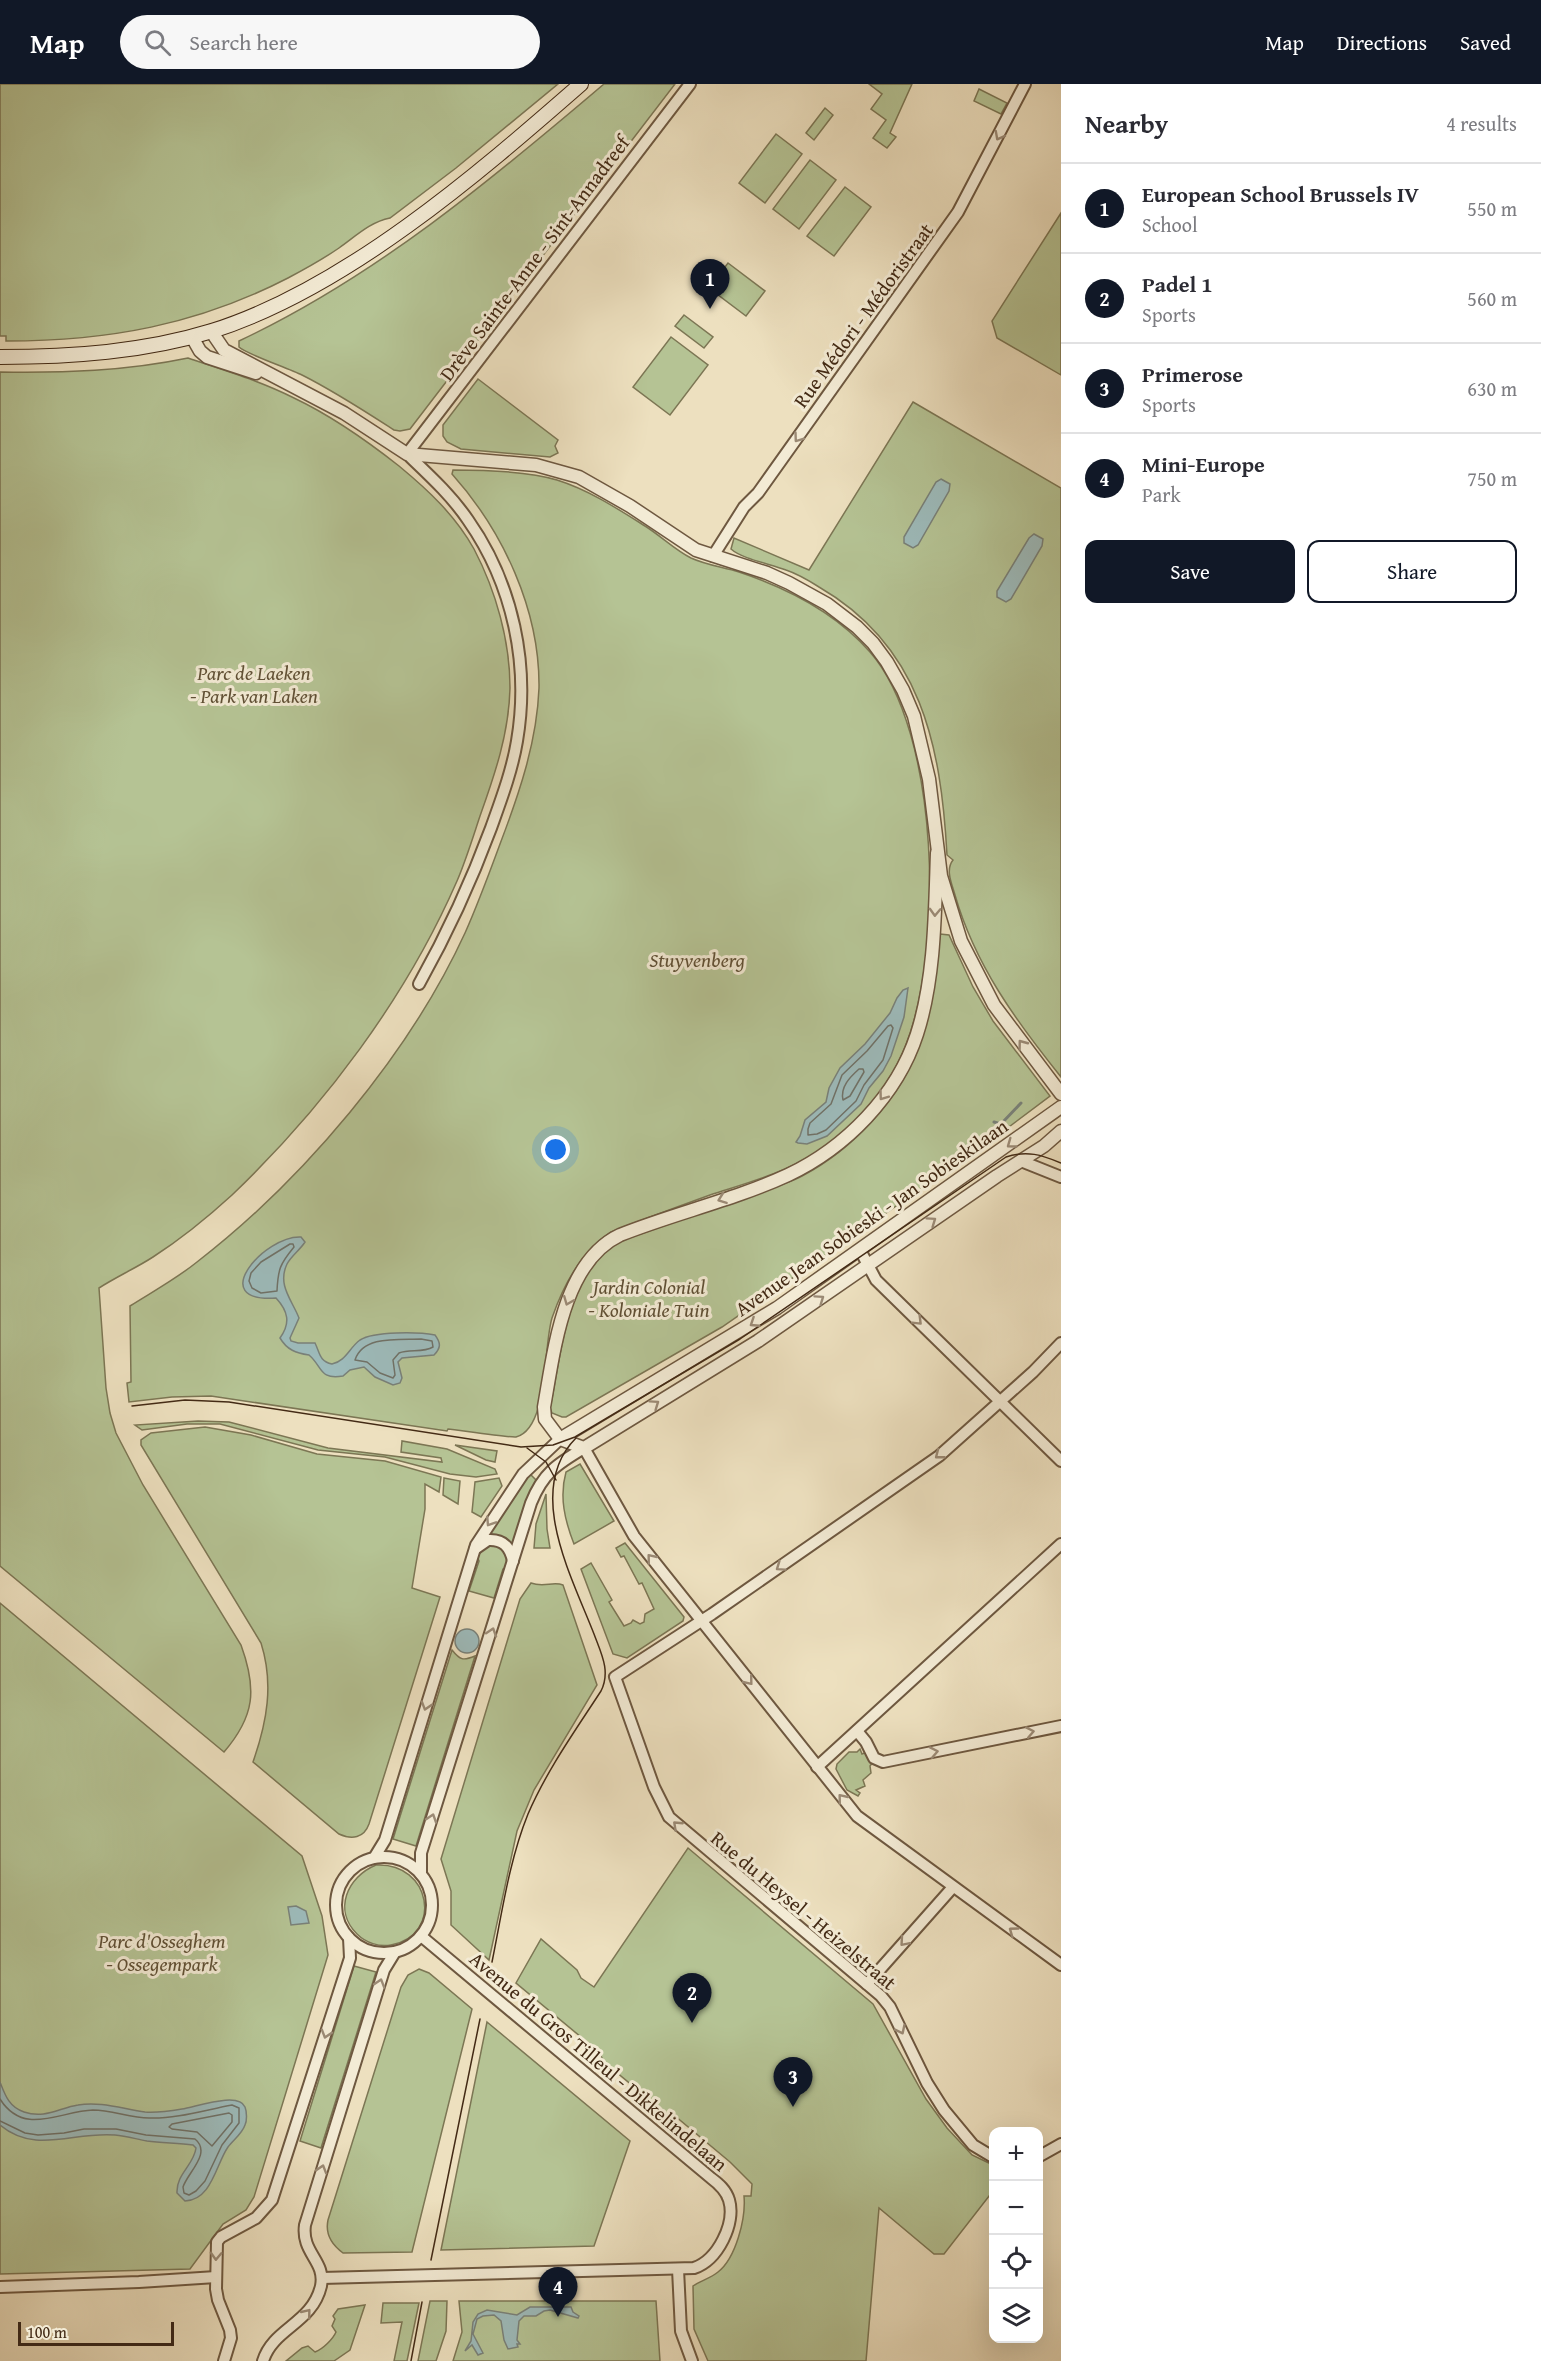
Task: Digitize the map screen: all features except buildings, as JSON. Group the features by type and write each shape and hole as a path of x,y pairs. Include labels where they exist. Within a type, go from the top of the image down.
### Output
{"main road":[{"path":"0,357 108,352 192,337 274,306 319,283 366,253 458,186 581,84"}],"street":[{"name":"Drève Sainte-Anne - Sint-Annadreef","path":"407,454 690,84"},
{"name":"Rue Médori - Médoristraat","path":"713,556 744,507 758,493 958,212 1026,84"},
{"path":"211,331 224,350 344,413 407,454 437,482 469,521 495,570 514,620 522,694 517,742 496,813 460,905 419,984"},
{"path":"192,337 200,351 207,357 280,380"},
{"path":"407,454 530,465 565,472 605,490 692,547 767,573 814,596 868,637 883,656 903,690 919,733 932,791 937,854 934,935 921,1018 913,1045 894,1080 863,1121 827,1153 764,1185 620,1234 596,1252 573,1290 556,1337 544,1413 548,1423 560,1439 584,1448 630,1531 861,1820 1061,1965"},
{"path":"937,854 952,916 978,977 1002,1016 1060,1092"},
{"name":"Avenue Jean Sobieski - Jan Sobieskilaan","path":"374,1858 383,1846 386,1837 473,1551 485,1528 523,1474 560,1439 747,1328 1061,1107"},
{"name":"Avenue Jean Sobieski - Jan Sobieskilaan","path":"549,1471 758,1341 1021,1161 1061,1131"},
{"path":"1021,1161 1061,1177"},
{"path":"860,1250 876,1280 1061,1461"},
{"path":"701,1621 939,1456 1000,1402 1061,1343"},
{"path":"421,1874 399,1860 374,1858 352,1870 339,1890 337,1903 338,1916 350,1938 370,1951 395,1952 409,1946 421,1936 429,1921 432,1905 429,1889 421,1874 421,1853 534,1496 549,1471 539,1458"},
{"path":"473,1551 488,1540 500,1541 510,1550 513,1564"},
{"path":"817,1767 1061,1544"},
{"name":"Rue du Heysel - Heizelstraat","path":"701,1621 615,1677 662,1807 672,1821 881,1996 890,2007 927,2083 944,2110 973,2145 989,2155"},
{"path":"857,1731 874,1758 883,1762 1061,1726"},
{"path":"867,1984 953,1887"},
{"name":"Avenue du Gros Tilleul - Dikkelindelaan","path":"322,2278 678,2269 700,2266 716,2252 731,2213 724,2190 421,1936"},
{"path":"224,2361 231,2338 218,2300 215,2257 218,2239 256,2218 269,2204 286,2162 350,1958 350,1938"},
{"path":"264,2357 274,2340 306,2315 316,2299 322,2278 305,2244 303,2236 305,2225 383,1972 395,1952"},
{"path":"1043,2154 1061,2144"},
{"path":"678,2269 681,2331 692,2361"},
{"path":"0,2287 216,2277"}],"green space":[{"path":"0,84 558,84 456,168 390,218 370,226 314,264 254,294 186,319 151,327 80,338 6,341 6,336 0,336"},
{"path":"604,84 675,84 606,174 604,173 599,179 600,181 410,429 394,430 314,381 239,347 239,341 289,316 337,287 430,225"},
{"path":"869,84 912,84 890,133 896,137 887,148 873,138 886,120 871,109 882,94"},
{"path":"979,89 1007,103 1001,114 974,101"},
{"path":"825,108 833,115 814,140 806,133"},
{"path":"776,134 802,154 765,203 739,183"},
{"path":"810,160 836,180 799,229 773,209"},
{"path":"845,187 871,207 834,256 807,236"},
{"path":"1061,213 1061,375 997,338 992,321"},
{"path":"728,263 765,291 746,316 709,288"},
{"path":"684,315 713,337 704,348 675,326"},
{"path":"671,337 708,365 670,415 633,387"},
{"name":"Parc de Laeken - Park van Laken","path":"188,358 268,386 322,413 387,456 440,504 467,537 489,582 504,634 510,688 507,721 500,753 457,881 413,967 388,1009 360,1049 299,1125 232,1195 194,1228 163,1250 99,1288 106,1388 116,1433 143,1485 241,1645 246,1661 251,1689 250,1702 242,1726 224,1752 0,1566 0,372 95,370 141,366"},
{"path":"478,379 558,440 555,446 558,453 550,457 461,449 447,442 443,436 443,425"},
{"path":"913,402 1061,488 1061,1077 1028,1035 985,969 963,921 950,877 953,860 947,855 939,775 931,737 919,702 903,669 881,638 854,611 799,575 749,558 731,549 734,538 809,570"},
{"name":"Stuyvenberg","path":"453,470 520,473 557,480 580,489 624,513 691,558 757,578 810,603 842,625 870,652 893,688 910,734 922,787 928,844 930,901 926,956 918,1006 905,1047 876,1098 845,1131 819,1151 774,1174 611,1232 591,1249 568,1282 552,1318 540,1403 527,1430 516,1437 448,1429 447,1431 211,1396 172,1397 129,1402 127,1383 131,1382 130,1306 197,1262 276,1193 314,1154 384,1069 442,979 465,933 514,806 531,748 538,708 538,659 533,630 515,573 502,546 470,496 452,474"},
{"name":"Jardin Colonial - Koloniale Tuin","path":"940,934 949,935 973,987 993,1021 1050,1096 997,1136 722,1327 566,1417 552,1413 550,1408 570,1313 590,1268 606,1251 626,1239 802,1176 839,1152 887,1104 919,1046 933,991"},
{"path":"198,1421 229,1422 328,1448 442,1462 441,1458 401,1452 402,1441 447,1449 495,1469 497,1474 476,1477 450,1474 385,1457 318,1450 220,1424 187,1424 142,1430 135,1425"},
{"path":"205,1427 251,1435 317,1454 385,1461 441,1477 439,1492 425,1484 425,1509 412,1588 440,1597 369,1824 361,1835 348,1837 339,1834 253,1762 262,1732 267,1703 267,1673 261,1643 141,1445 141,1440 151,1433"},
{"path":"455,1445 497,1451 495,1462 486,1460"},
{"path":"580,1464 614,1521 574,1544 566,1518 563,1491 566,1472"},
{"path":"529,1473 537,1481 514,1547 488,1536 497,1518"},
{"path":"444,1478 460,1481 458,1504 443,1495"},
{"path":"499,1478 502,1486 481,1517 472,1512 475,1482"},
{"path":"546,1494 550,1548 534,1548 536,1524"},
{"path":"625,1543 684,1617 683,1621 627,1658 613,1654 581,1569 591,1563 612,1600 609,1602 624,1626 633,1620 640,1624 644,1622 645,1614 654,1609 642,1583 639,1584 624,1556 621,1557 616,1548"},
{"path":"487,1545 496,1545 506,1551 509,1566 503,1569 494,1598 469,1591 479,1561 477,1556 480,1550"},
{"path":"531,1583 563,1585 597,1685 534,1790 517,1831 489,1960 451,1925 451,1891 441,1859 520,1599"},
{"name":"Parc d'Osseghem - Ossegempark","path":"0,1603 302,1856 322,1916 328,1955 254,2197 246,2210 223,2224 190,2269 0,2274"},
{"path":"452,1650 462,1659 475,1656 416,1846 393,1839"},
{"path":"860,1749 862,1754 867,1752 873,1762 870,1766 871,1773 863,1780 865,1786 856,1790 860,1793 858,1796 847,1790 836,1769 837,1764 849,1752 857,1752"},
{"path":"688,1848 873,2004 926,2099 947,2128 972,2155 989,2163 989,2196 944,2254 934,2254 879,2208 866,2361 708,2361 694,2329 693,2286 718,2272 730,2257 741,2226 744,2196 751,2196 752,2184 730,2162 675,2116 669,2121 643,2099 645,2096 604,2062 599,2052 516,1983 541,1939 577,1970 581,1978 594,1987"},
{"path":"376,1865 395,1867 409,1875 419,1886 424,1900 424,1915 419,1928 408,1939 391,1945 377,1945 364,1940 350,1925 346,1915 345,1905 351,1886 357,1877"},
{"path":"354,1966 376,1972 321,2148 300,2141"},
{"path":"419,1969 429,1973 472,2009 412,2252 343,2253 330,2239 328,2220 401,1987 408,1975"},
{"path":"487,2022 630,2141 594,2246 441,2250"},
{"path":"430,2301 447,2301 446,2331 436,2361 418,2361"},
{"path":"459,2301 656,2301 660,2361 453,2361 462,2332"},
{"path":"383,2303 419,2303 407,2361 394,2361 402,2322 381,2323"},
{"path":"365,2305 350,2350 334,2361 286,2361 308,2346 315,2352 333,2338 336,2332 332,2326 335,2319 333,2316 338,2309"}],"water":[{"path":"941,479 950,484 949,491 918,545 913,548 904,543 904,537 936,482"},
{"path":"1034,534 1043,539 1042,546 1011,599 1006,602 997,597 997,591 1029,538"},
{"path":"908,988 904,1017 891,1056 861,1104 827,1136 807,1144 796,1142 805,1120 826,1102 829,1088 840,1068 865,1044 890,1013 903,990"},
{"path":"301,1237 305,1242 289,1261 284,1272 285,1286 299,1318 290,1338 291,1341 315,1343 322,1359 332,1364 341,1360 356,1343 367,1337 418,1333 435,1335 439,1348 434,1355 402,1358 398,1362 402,1378 400,1383 393,1385 375,1377 364,1367 350,1370 343,1376 330,1376 322,1372 309,1355 289,1348 280,1338 287,1322 283,1308 276,1298 255,1297 245,1290 243,1280 248,1269 272,1246 287,1239"},
{"path":"467,1629 472,1630 478,1636 478,1646 472,1652 467,1653 462,1652 456,1646 455,1641 456,1636 462,1630"},
{"path":"296,1906 306,1911 309,1923 291,1925 288,1907"},
{"path":"0,2082 11,2104 19,2110 32,2114 45,2114 86,2104 159,2112 216,2101 235,2100 241,2102 245,2107 246,2121 242,2131 228,2147 207,2188 201,2195 185,2201 177,2193 177,2186 195,2154 196,2148 193,2145 147,2141 115,2135 56,2140 27,2139 0,2125"},
{"path":"530,2307 571,2307 573,2312 579,2316 578,2318 550,2310 536,2316 524,2316 519,2321 517,2340 520,2344 517,2344 518,2347 508,2349 501,2321 494,2315 483,2316 477,2319 473,2334 483,2353 478,2355 472,2345 465,2351 471,2341 473,2322 478,2314 487,2310 517,2315"}],"waterway":[{"path":"994,1122 1001,1124 1021,1103"}],"tram line":[{"path":"132,1406 185,1400 229,1402 521,1447 553,1445 575,1437 740,1339 1006,1157 1034,1154 1061,1163"},
{"path":"492,1962 511,1869 528,1814 553,1766 604,1684 605,1669 602,1655 565,1561 557,1534 553,1508 554,1483 561,1459 576,1438"},
{"path":"527,1448 546,1462 556,1480"},
{"path":"431,2260 480,2019"},
{"path":"411,2361 422,2302"}],"place":[{"name":"European School Brussels IV","path":"710,309"},
{"name":"Padel 1","path":"692,2023"},
{"name":"Primerose","path":"793,2107"},
{"name":"Mini-Europe","path":"558,2317"}]}
